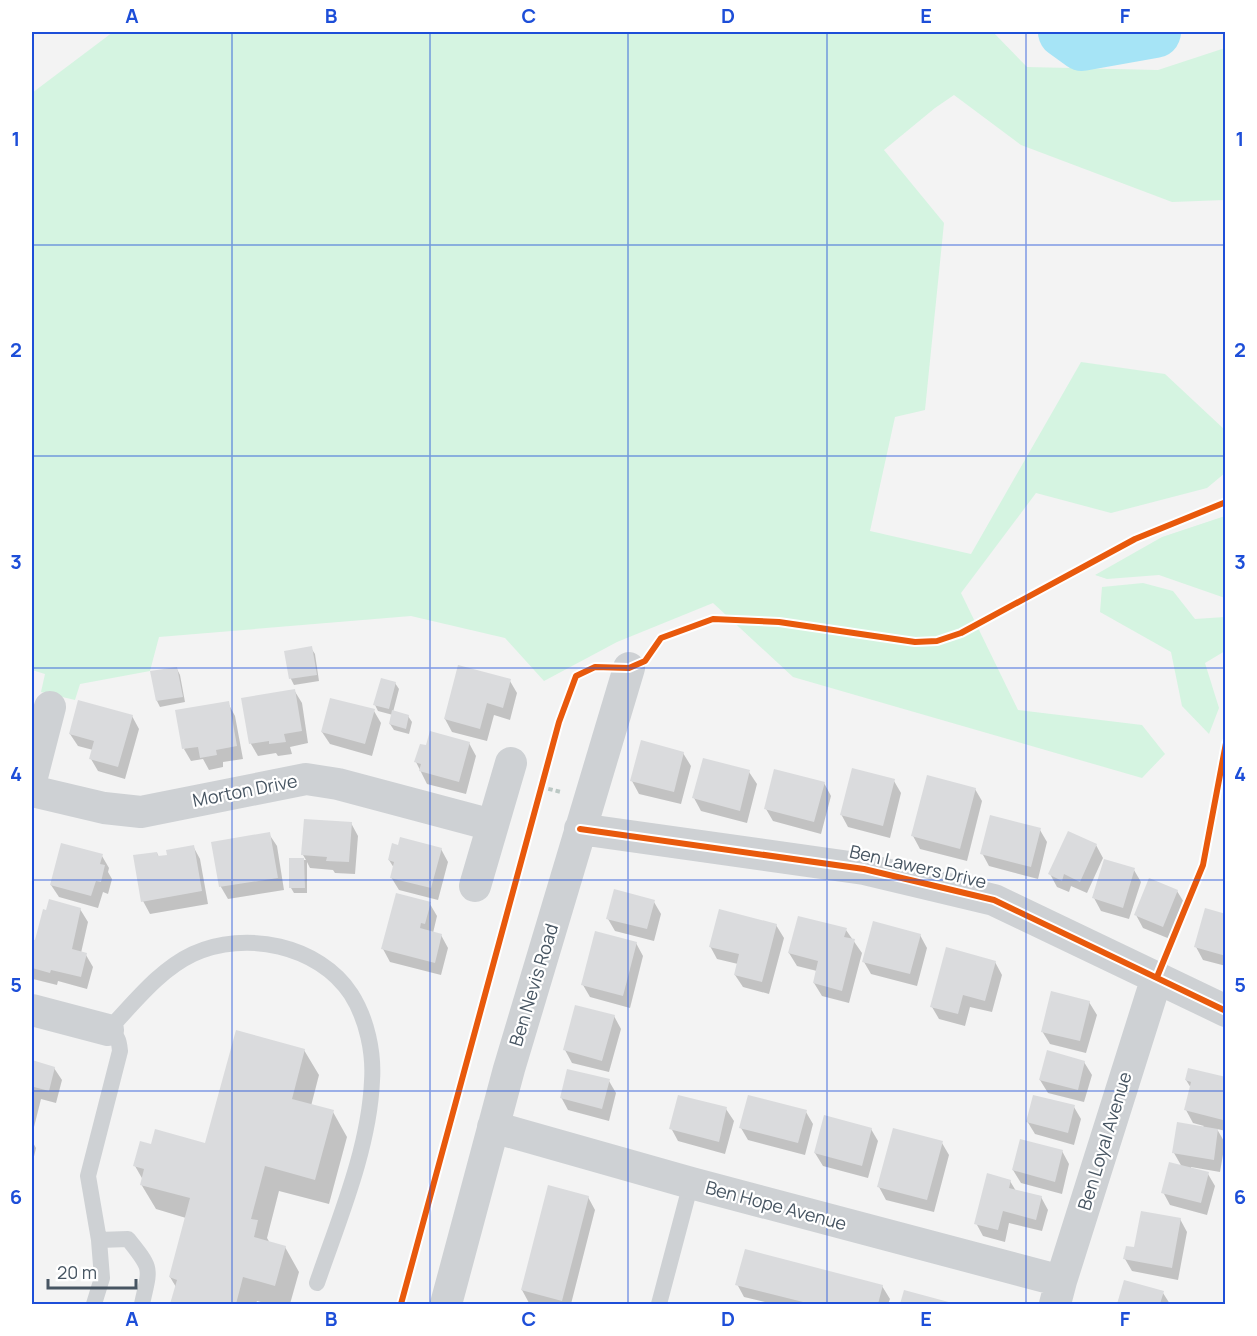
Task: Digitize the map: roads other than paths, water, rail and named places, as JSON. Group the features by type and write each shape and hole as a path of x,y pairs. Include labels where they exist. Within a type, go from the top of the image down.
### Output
{"street":[{"name":"Ben Nevis Road","path":"446,1305 493,1127 628,668"},
{"path":"32,777 50,707"},
{"path":"475,886 511,764"},
{"name":"Morton Drive","path":"32,791 104,808 141,812 306,779 338,784 492,825"},
{"name":"Ben Lawers Drive","path":"580,829 864,869 994,900 1226,1011"},
{"name":"Ben Loyal Avenue","path":"1058,1293 1156,978"},
{"path":"32,1010 108,1030"},
{"name":"Ben Hope Avenue","path":"493,1127 691,1183 1058,1293"}],"lane":[{"path":"94,1305 102,1278 99,1240 88,1176 120,1051 116,1034 108,1030 164,972 193,954 249,942 278,946 307,955 333,974 351,994 365,1021 373,1080 363,1141 345,1204 317,1282"},
{"path":"659,1305 691,1183"},
{"path":"99,1240 128,1239 146,1261 149,1275 142,1305"}],"waterway":[{"path":"1064,32 1082,45 1155,32"}]}
